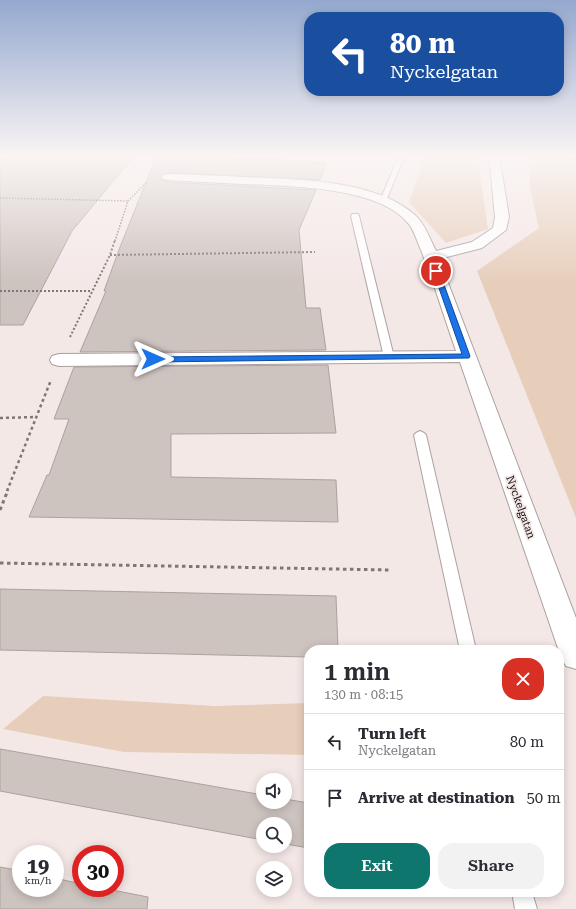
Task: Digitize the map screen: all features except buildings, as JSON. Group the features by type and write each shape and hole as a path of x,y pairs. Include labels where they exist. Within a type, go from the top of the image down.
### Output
{"street":[{"name":"Nyckelgatan","path":"373,197 394,204 412,218 431,257 576,657"},
{"path":"431,257 477,245 500,230 502,217 499,197"},
{"path":"59,360 466,356"}],"lane":[{"path":"355,216 389,357"},
{"path":"420,435 467,645"},
{"path":"523,897 526,909"}],"path":[{"path":"0,510 59,360 91,291 110,255 128,201 132,197"},
{"path":"0,198 128,201"},
{"path":"110,255 315,252"},
{"path":"0,292 91,291"},
{"path":"0,418 36,417"},
{"path":"0,564 391,570"}],"shaded area":[{"path":"411,197 483,197 488,229 446,243 409,202"},
{"path":"532,197 576,197 576,518 477,271 539,228"},
{"path":"43,696 215,706 304,703 304,755 124,752 3,729"}],"route":[{"path":"153,359 466,356 436,271"}]}
